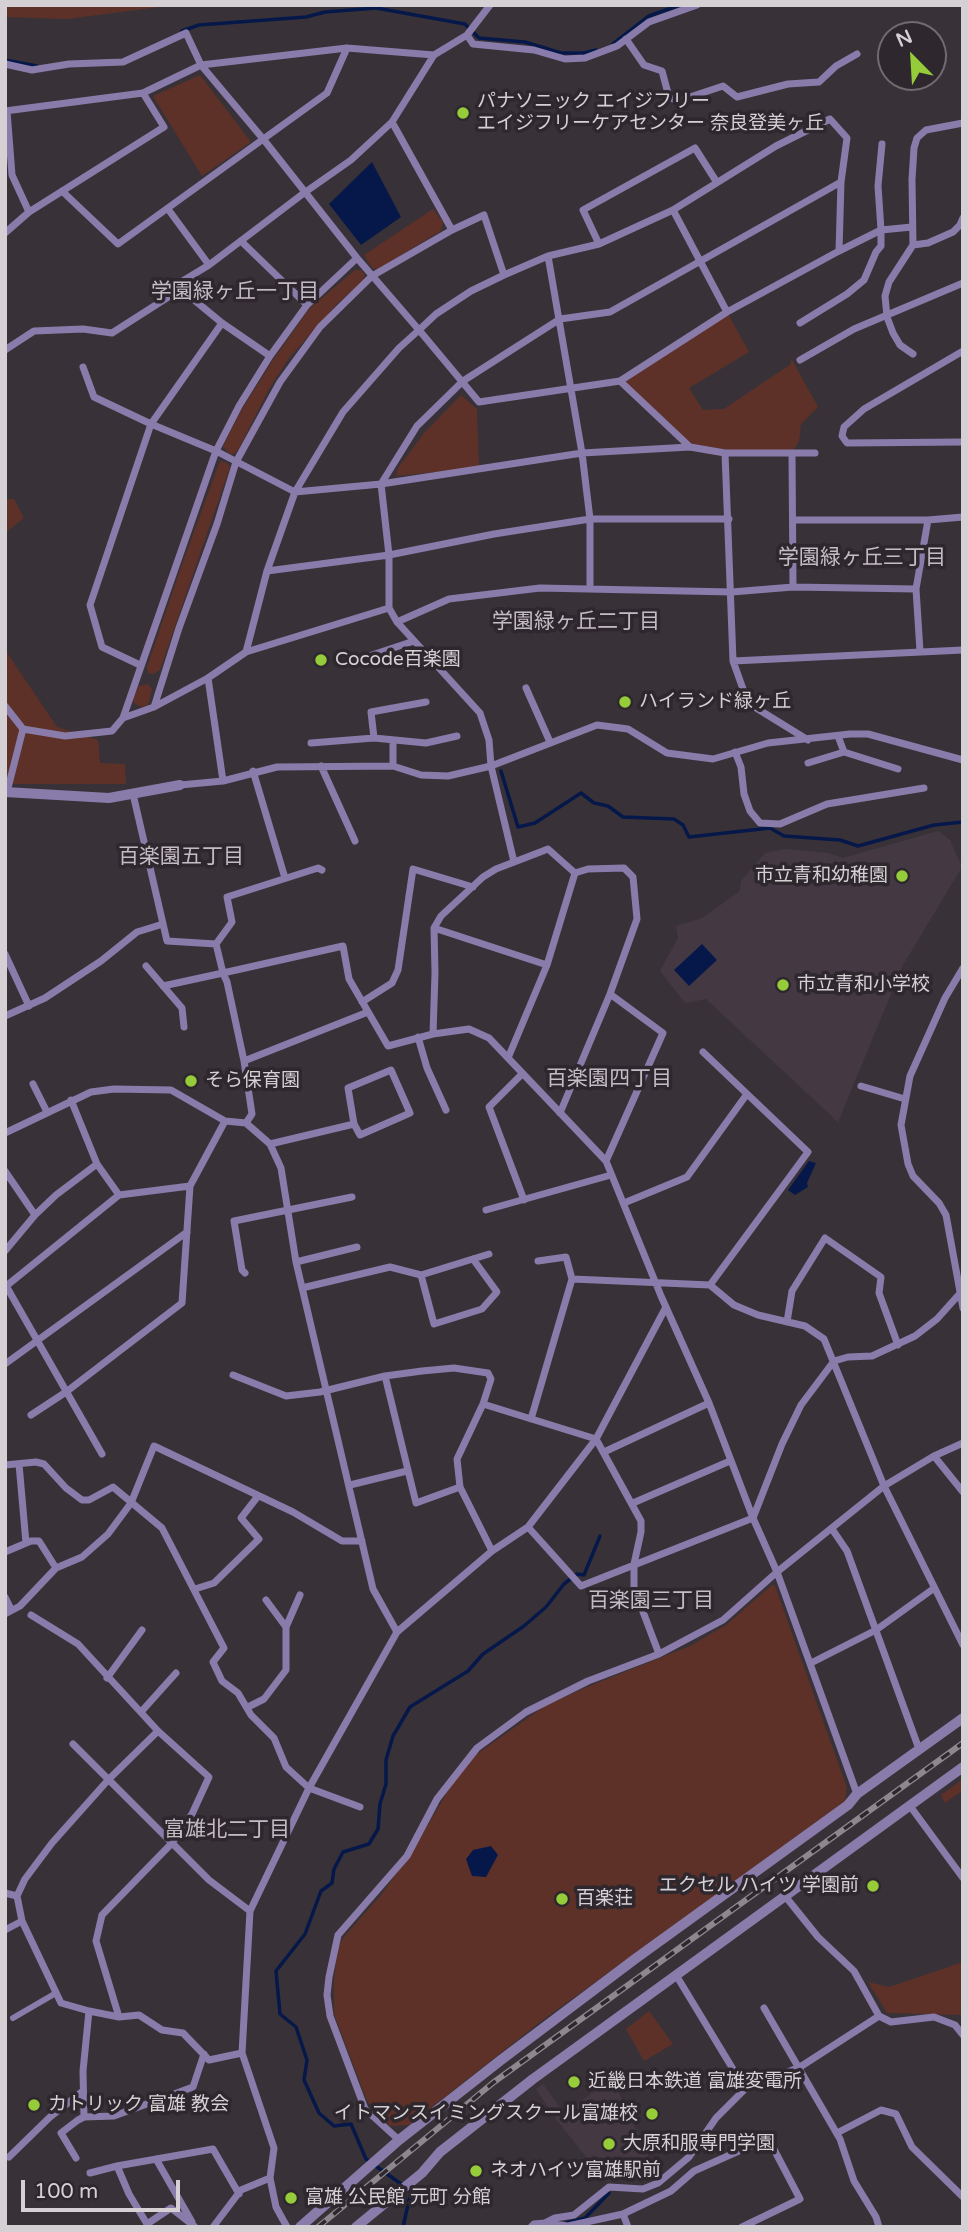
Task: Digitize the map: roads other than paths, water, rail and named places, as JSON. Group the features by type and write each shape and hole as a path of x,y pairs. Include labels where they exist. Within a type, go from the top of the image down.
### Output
{"street":[{"path":"5,350 34,331 83,329 112,333 173,293 176,285 242,242 304,192 351,160 392,122 433,55 467,35 490,5"},
{"path":"467,35 473,44 534,50 565,59 585,58 617,46 649,22 697,5"},
{"path":"5,64 32,70 69,64 123,62 186,33 201,65 357,258 479,402 620,381 727,312 839,251 881,230 912,228"},
{"path":"626,39 645,65 662,71 669,97 678,101 723,86 737,96 788,84 819,82 836,66 857,54"},
{"path":"29,212 12,175 6,111 143,93 201,65 347,48 433,55"},
{"path":"62,191 118,244 327,93 347,48"},
{"path":"5,233 29,212 164,127 143,93"},
{"path":"246,652 267,571 295,492 343,412 374,375 436,314 504,275 548,256 599,244 673,210 776,146 830,119 847,138 841,182 839,251"},
{"path":"392,122 452,230"},
{"path":"913,354 900,345 887,317 885,296 889,282 913,245 912,178 917,138 926,131 963,123"},
{"path":"800,323 847,294 864,280 881,246 878,186 881,144"},
{"path":"599,244 583,211 695,149 716,181"},
{"path":"514,862 491,766 489,740 480,713 397,622 389,608 389,555 381,484 418,426 463,382 561,319 610,312 841,182"},
{"path":"168,209 209,265"},
{"path":"673,210 727,312"},
{"path":"154,707 179,628 218,524 236,462 279,382 320,327 372,276 452,230 484,215 504,275"},
{"path":"913,245 928,243 953,232 963,218"},
{"path":"242,242 307,305"},
{"path":"548,256 582,453 590,519 590,588"},
{"path":"5,706 23,729 65,736 112,732 122,719 216,451 239,406 270,356 307,305 357,258"},
{"path":"800,360 854,329 963,283"},
{"path":"176,285 222,323 270,356"},
{"path":"140,665 102,647 90,605 151,424 222,323"},
{"path":"963,351 864,409 844,427 842,436 847,443 963,442"},
{"path":"83,367 94,397 216,451 295,492 381,484 582,453 690,447 725,453 816,453"},
{"path":"620,381 690,447"},
{"path":"725,453 733,661 748,703 808,740"},
{"path":"792,453 793,587"},
{"path":"793,520 928,520 963,517"},
{"path":"267,571 389,555 494,534 590,519 729,519"},
{"path":"920,651 916,589 928,520"},
{"path":"397,622 449,600 540,588 732,592 793,587 916,589"},
{"path":"122,719 154,707 208,678 246,652 389,608"},
{"path":"354,661 414,641"},
{"path":"733,661 963,650"},
{"path":"208,678 223,781"},
{"path":"526,688 550,742"},
{"path":"374,738 371,712 426,702"},
{"path":"23,729 6,792 109,798 180,785 223,781 253,771 277,767 393,766 421,775 448,776 491,766 597,725 628,729 667,753 713,759 768,743 868,734 963,760"},
{"path":"311,743 374,738 426,743 457,736"},
{"path":"838,736 844,752"},
{"path":"393,741 393,766"},
{"path":"735,752 741,767 744,794 750,811 760,823 780,824 827,804 924,788"},
{"path":"808,763 844,752 898,769"},
{"path":"321,766 355,841"},
{"path":"253,771 285,878"},
{"path":"133,794 167,941 216,944"},
{"path":"432,1034 434,928 440,916 495,869 548,849 575,873"},
{"path":"246,1123 252,1114 244,1061 216,944 232,922 227,897 318,868 322,870"},
{"path":"560,1112 610,993 637,919 633,877 624,868 588,869 575,873"},
{"path":"362,1002 392,983 398,970 412,869 473,887"},
{"path":"508,1058 547,965 575,873"},
{"path":"5,1016 46,998 137,932 163,925"},
{"path":"434,928 547,965"},
{"path":"163,986 343,946 349,979 388,1046 432,1034 469,1029 489,1038 606,1160 777,1572 857,1794"},
{"path":"5,954 29,1006"},
{"path":"146,966 182,1008 184,1027"},
{"path":"963,968 945,998 910,1076 901,1125 908,1164 918,1183 939,1203 946,1215 963,1308"},
{"path":"606,1160 663,1033 610,993"},
{"path":"244,1061 368,1012"},
{"path":"418,1037 427,1069 446,1110"},
{"path":"703,1052 808,1152 710,1285"},
{"path":"391,1070 410,1113 360,1135 354,1124 348,1088 391,1070"},
{"path":"522,1074 489,1107 524,1200"},
{"path":"33,1084 47,1112"},
{"path":"861,1086 905,1100"},
{"path":"5,1133 91,1092 171,1090 225,1121 246,1123 270,1144 281,1168 296,1262 373,1588 397,1632"},
{"path":"624,1203 687,1177 747,1094"},
{"path":"71,1100 97,1164 119,1195"},
{"path":"31,1415 66,1392 182,1303 190,1186 225,1121"},
{"path":"270,1144 354,1124"},
{"path":"6,1250 56,1195 97,1164"},
{"path":"5,1171 35,1215"},
{"path":"486,1210 611,1175"},
{"path":"102,1454 6,1286 119,1195 190,1186"},
{"path":"245,1273 242,1270 234,1221 352,1197"},
{"path":"5,1364 187,1233"},
{"path":"787,1322 792,1291 825,1238 881,1277 879,1293 898,1345"},
{"path":"296,1262 357,1247"},
{"path":"302,1288 390,1267 421,1275 489,1254"},
{"path":"531,1419 572,1279 566,1257 538,1261"},
{"path":"421,1275 434,1324 482,1309 497,1292 473,1259"},
{"path":"572,1279 710,1285 734,1305 758,1315 805,1326 824,1339 884,1486 963,1645"},
{"path":"528,1527 581,1586 753,1518 782,1444 802,1405 834,1361 848,1357 872,1356 915,1336 937,1319 961,1292"},
{"path":"287,2227 276,2207 271,2178 274,2148 242,2053 250,1911 309,1788 397,1632 492,1551 528,1527 596,1439 666,1307"},
{"path":"233,1375 286,1396 325,1391 385,1376 454,1368 488,1373 491,1379 483,1404 457,1459 460,1487 492,1551"},
{"path":"385,1376 416,1503 460,1487"},
{"path":"604,1452 709,1403"},
{"path":"483,1404 596,1439 641,1521 634,1564 634,1588 659,1654"},
{"path":"399,2140 365,2109 330,2015 328,1986 338,1935 407,1856 437,1799 477,1748 526,1713 587,1681 659,1654 723,1620 777,1572 884,1486 934,1456 963,1443"},
{"path":"5,1597 8,1612 20,1606 56,1568 82,1557 108,1534 131,1503 154,1446 293,1511 342,1541 362,1541"},
{"path":"934,1456 963,1492"},
{"path":"633,1503 730,1461"},
{"path":"5,1465 36,1462 44,1464 66,1488 82,1500 89,1500 113,1488 162,1528 224,1648 213,1662 222,1681 238,1693 251,1715 274,1738 286,1766 309,1788 360,1807"},
{"path":"19,1464 26,1543"},
{"path":"350,1485 407,1471"},
{"path":"195,1590 214,1583 259,1539 240,1518 258,1496"},
{"path":"832,1529 847,1551 919,1749"},
{"path":"5,1552 38,1541 56,1568"},
{"path":"811,1664 876,1630 933,1589"},
{"path":"248,1707 264,1699 286,1670 286,1627 300,1595"},
{"path":"266,1600 286,1627"},
{"path":"31,1615 78,1644 158,1731 209,1777 192,1814 172,1843 102,1915 96,1941 119,2017"},
{"path":"954,1631 963,1626"},
{"path":"107,1678 142,1630"},
{"path":"141,1712 176,1673"},
{"path":"299,2227 399,2140 635,1959 963,1718"},
{"path":"158,1731 108,1779 52,1843 25,1879 18,1896 22,1921 61,2003 119,2017 139,2015 162,2030 183,2033 209,2060 242,2053"},
{"path":"73,1744 209,1880 250,1911"},
{"path":"356,2227 422,2173 450,2143 534,2078 963,1767"},
{"path":"910,1806 963,1878"},
{"path":"5,1893 18,1896"},
{"path":"785,1896 818,1937 854,1971 879,2016 891,2022 934,2017 956,2025 963,2035"},
{"path":"5,1930 22,1921"},
{"path":"676,1975 745,2089"},
{"path":"13,2018 56,1993"},
{"path":"764,2008 837,2133 854,2181 876,2217 879,2227"},
{"path":"83,2117 83,2071 89,2011"},
{"path":"531,2227 555,2218 574,2215 609,2187 643,2189 658,2183 690,2157 716,2118 745,2089 800,2067 879,2016"},
{"path":"76,2158 61,2133 83,2117 114,2116 193,2088 204,2054"},
{"path":"9,2157 50,2117 83,2091"},
{"path":"837,2133 881,2110 896,2114 912,2147 963,2197"},
{"path":"545,2223 568,2225 624,2214 671,2190 694,2171 768,2138 800,2199 742,2227"},
{"path":"90,2173 213,2149 239,2194"},
{"path":"156,2159 195,2226"},
{"path":"117,2166 129,2194 147,2224 171,2208 195,2226"},
{"path":"213,2227 242,2190 271,2178"},
{"path":"624,2214 628,2227"}],"water":[{"path":"372,162 401,217 361,245 329,204"},
{"path":"702,944 717,960 689,986 674,970"},
{"path":"809,1161 816,1163 807,1183 808,1187 795,1195 788,1190"},
{"path":"491,1846 498,1855 486,1877 472,1876 466,1859 473,1850"}],"waterway":[{"path":"613,44 649,16 680,5"},
{"path":"182,31 199,25 306,17 325,12 376,8 465,24 479,38 525,42 561,53 596,50"},
{"path":"5,60 37,66"},
{"path":"501,771 518,827 535,823 581,793 594,803 608,806 623,817 674,819 683,825 689,837 770,828 784,836 840,840 858,846 934,825 963,822"},
{"path":"403,2227 411,2191 366,2159 351,2124 334,2126 319,2113 304,2080 307,2060 296,2027 280,2014 276,1971 305,1934 321,1891 332,1883 334,1869 343,1852 369,1844 378,1829 380,1804 386,1784 386,1760 393,1736 410,1707 468,1671 483,1654 546,1607 564,1584 577,1574 584,1575 600,1536"},
{"path":"566,2223 585,2218 609,2193"}],"railway":[{"path":"318,2227 494,2082 963,1743"}],"place":[{"name":"パナソニック エイジフリー エイジフリーケアセンター 奈良登美ヶ丘","path":"463,113"},
{"name":"Cocode百楽園","path":"321,660"},
{"name":"ハイランド緑ヶ丘","path":"625,702"},
{"name":"市立青和幼稚園","path":"902,876"},
{"name":"市立青和小学校","path":"783,985"},
{"name":"そら保育園","path":"191,1081"},
{"name":"エクセル ハイツ 学園前","path":"873,1886"},
{"name":"百楽荘","path":"562,1899"},
{"name":"近畿日本鉄道 富雄変電所","path":"574,2082"},
{"name":"カトリック 富雄 教会","path":"34,2105"},
{"name":"イトマンスイミングスクール富雄校","path":"652,2114"},
{"name":"大原和服専門学園","path":"609,2144"},
{"name":"ネオハイツ富雄駅前","path":"476,2171"},
{"name":"富雄 公民館 元町 分館","path":"291,2198"}],"district":[{"name":"学園緑ヶ丘一丁目","path":"235,292"},
{"name":"学園緑ヶ丘三丁目","path":"862,558"},
{"name":"学園緑ヶ丘二丁目","path":"576,622"},
{"name":"百楽園五丁目","path":"181,857"},
{"name":"百楽園四丁目","path":"609,1079"},
{"name":"百楽園三丁目","path":"651,1601"},
{"name":"富雄北二丁目","path":"227,1830"}]}
